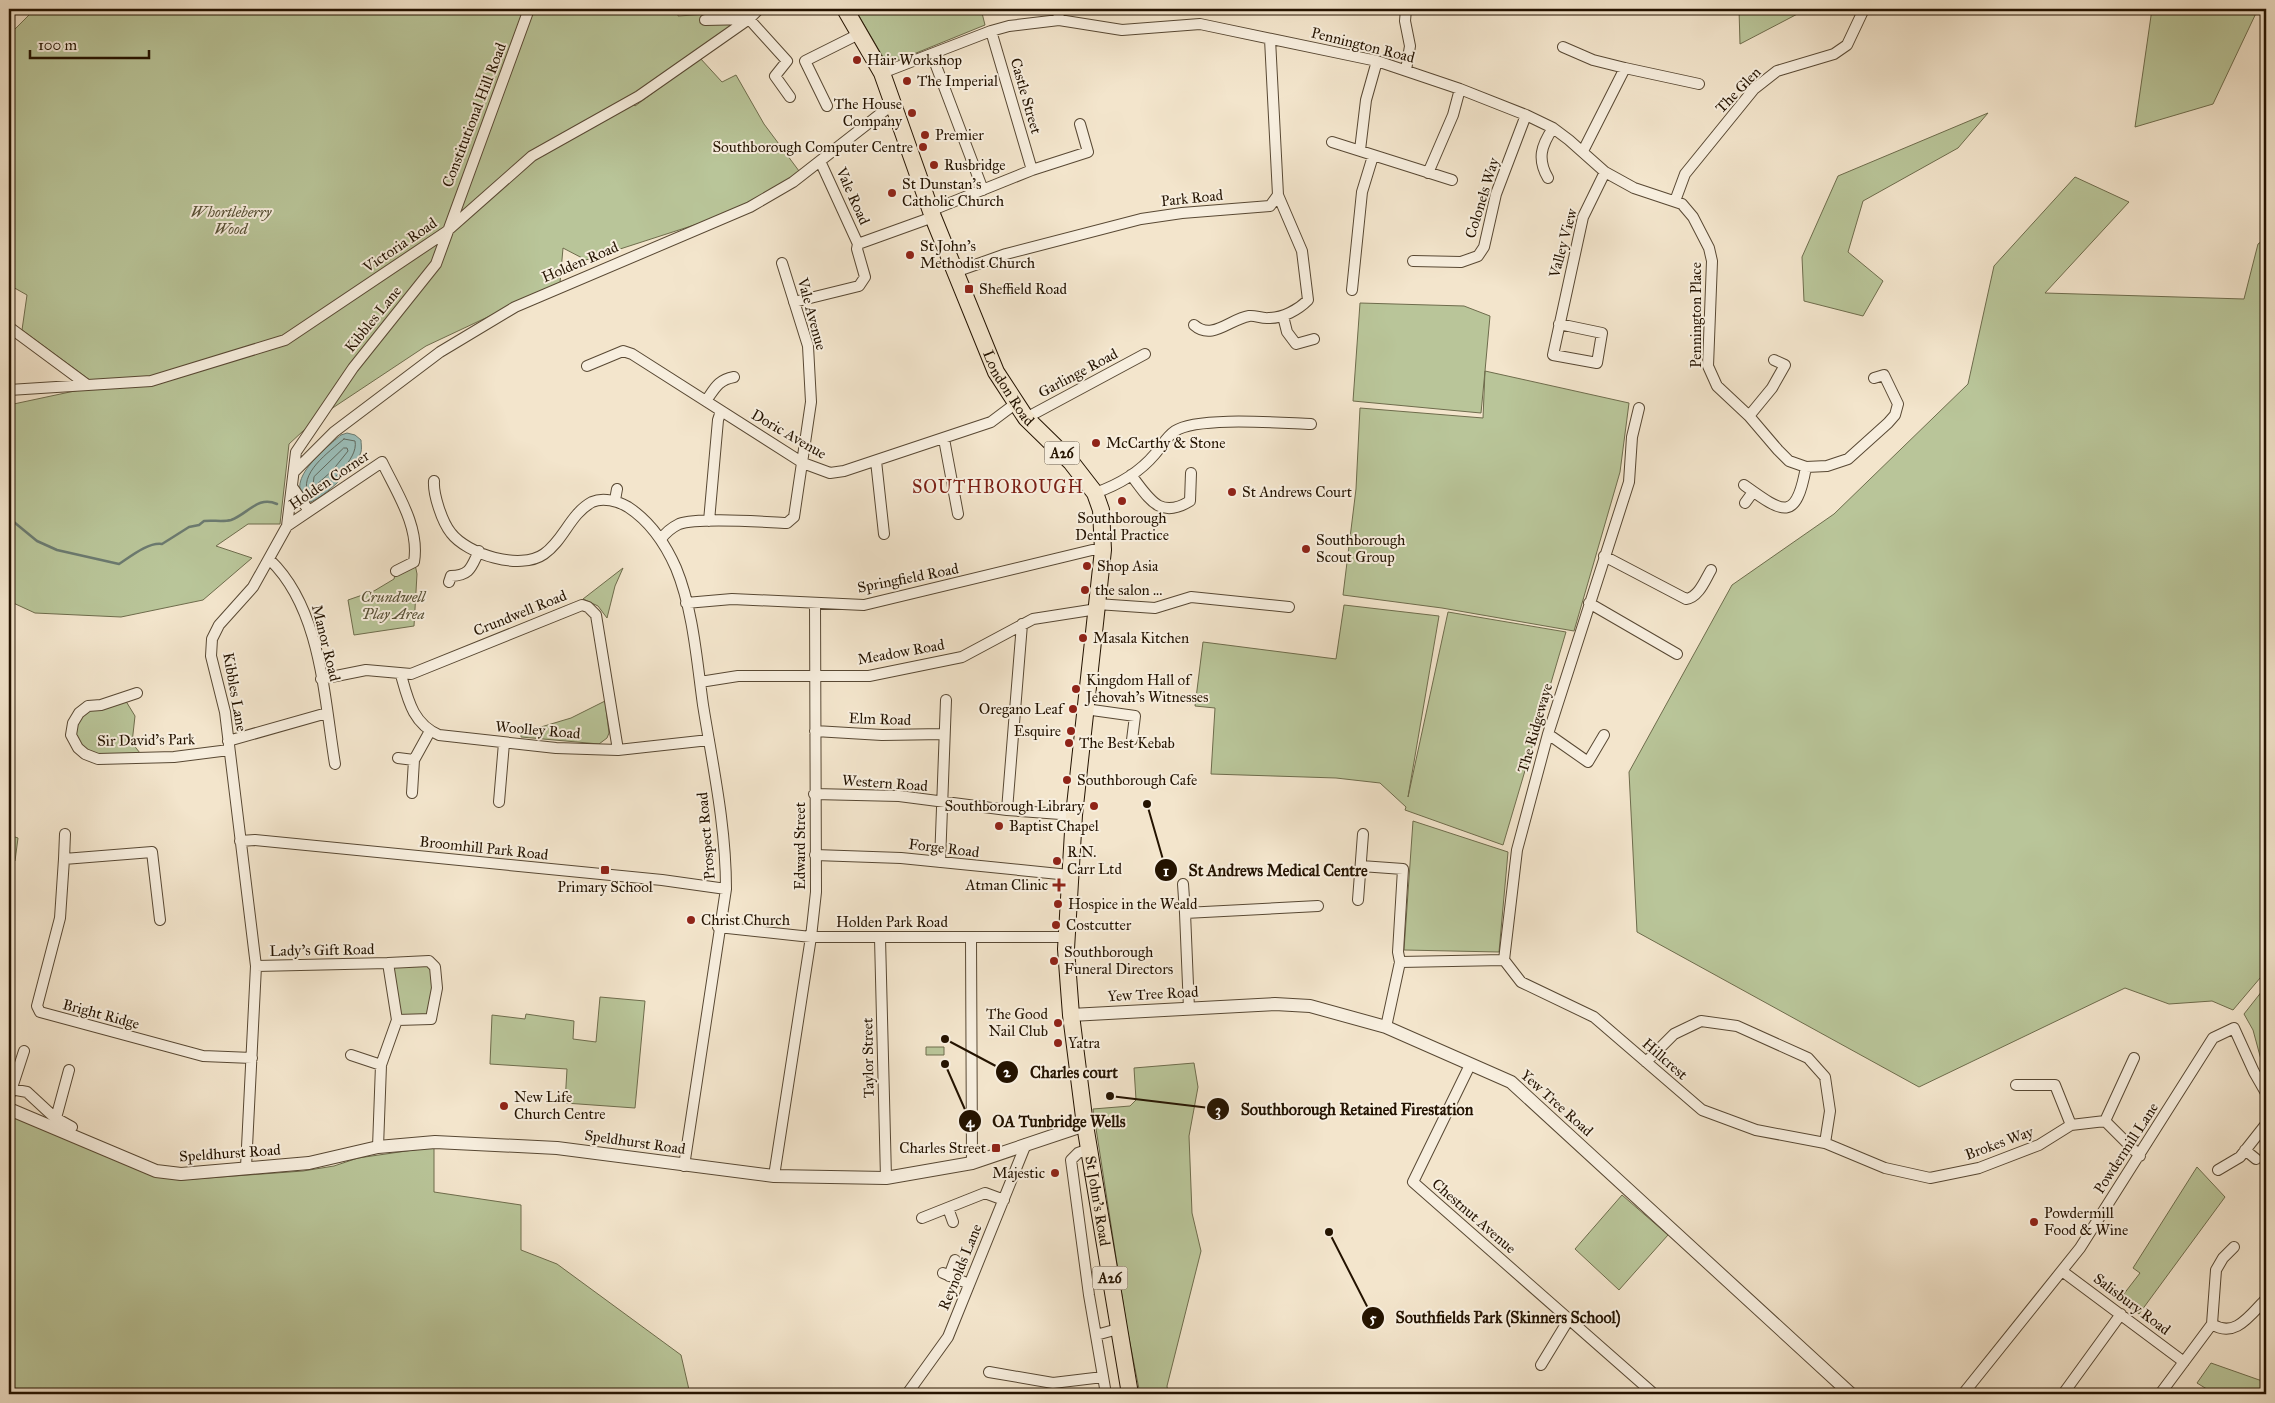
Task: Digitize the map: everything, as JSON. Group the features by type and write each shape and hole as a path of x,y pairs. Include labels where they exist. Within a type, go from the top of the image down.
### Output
{"highway":[{"name":"London Road","path":"845,9 882,74 932,214 996,372 1015,404 1026,418 1071,462 1095,493 1101,510 1103,550 1074,815 1066,937 1071,1015 1085,1125"},
{"name":"St John's Road","path":"1085,1125 1130,1394"}],"street":[{"name":"Constitutional Hill Road","path":"446,232 529,9"},
{"name":"Victoria Road","path":"9,390 150,380 284,340 446,232 532,156 639,96 749,19 759,9"},
{"path":"1058,9 1059,20"},
{"path":"1406,9 1405,21 1410,46 1406,70"},
{"name":"The Glen","path":"1675,202 1685,174 1754,89 1777,71 1834,54 1847,45 1864,9"},
{"path":"705,20 749,19 787,61 775,76 790,98"},
{"name":"Pennington Road","path":"882,74 1008,26 1059,20 1122,30 1200,24 1377,61 1460,89 1526,115 1553,128 1583,151 1605,172 1634,188 1682,204 1693,217 1706,241"},
{"name":"Castle Street","path":"991,32 1032,170"},
{"path":"827,106 806,61 860,34"},
{"path":"1194,325 1200,330 1210,332 1249,316 1269,318 1283,316 1308,300 1302,251 1278,195 1270,39"},
{"path":"1562,46 1593,60 1699,84"},
{"path":"932,55 983,190"},
{"path":"1360,150 1366,100 1377,61"},
{"path":"1583,151 1625,68"},
{"path":"1428,173 1453,115 1460,89"},
{"name":"Holden Road","path":"294,472 334,432 440,352 515,307 750,206 793,182 893,104"},
{"name":"Colonels Way","path":"1413,261 1461,262 1478,256 1484,247 1496,194 1526,115"},
{"path":"932,214 1032,170 1088,152 1080,124"},
{"path":"1548,178 1541,165 1541,155 1543,143 1553,128"},
{"path":"1332,142 1452,180"},
{"path":"1352,290 1362,192 1373,156"},
{"name":"Vale Road","path":"794,302 862,283 865,277 857,249 858,244 820,161"},
{"name":"Valley View","path":"1559,324 1602,333 1597,363 1553,355 1559,324 1582,218 1605,172"},
{"name":"Park Road","path":"955,272 1006,254 1141,219 1182,213 1270,206 1278,195"},
{"name":"Vale Road","path":"858,244 932,214"},
{"name":"Kibbles Lane","path":"246,1167 256,966 225,712 211,656 212,639 219,625 253,587 288,526 296,452 353,368 436,264 446,232"},
{"name":"Pennington Place","path":"1706,241 1712,261 1708,366 1717,386 1749,416 1778,450 1789,461 1806,467"},
{"name":"Vale Avenue","path":"709,521 787,522 796,513 798,481 803,463 811,402 808,346 782,263"},
{"path":"1283,316 1287,332 1296,344 1314,339"},
{"path":"9,327 86,384"},
{"name":"Doric Avenue","path":"587,366 623,352 632,354 803,463 830,473 876,461 991,422 1015,404"},
{"name":"Garlinge Road","path":"1026,418 1144,354"},
{"path":"1749,416 1772,388 1785,365 1774,360"},
{"path":"1745,502 1748,488 1773,506 1785,508 1791,506 1802,493 1806,467 1827,466 1848,459 1895,415 1898,404 1884,375 1874,378"},
{"path":"706,401 718,383 734,377"},
{"name":"The Ridgewaye","path":"1504,960 1517,850 1548,734 1629,482 1632,438 1640,408"},
{"path":"661,539 668,530 680,524 709,521 718,420 721,411"},
{"path":"1095,493 1116,485 1147,464 1166,438 1177,430 1214,421 1311,424"},
{"path":"944,439 958,514"},
{"path":"876,461 884,534"},
{"name":"Holden Corner","path":"288,526 382,462 415,535 414,562 396,570"},
{"path":"1131,475 1155,505 1164,509 1177,507 1190,501 1191,473"},
{"path":"434,481 433,490 444,524 452,535 492,558 515,562 522,562 544,554 566,529 578,510 594,501 615,500 617,489"},
{"path":"293,488 309,510"},
{"name":"Prospect Road","path":"615,500 630,508 661,539 676,569 686,603 722,810 726,889 718,927 684,1166"},
{"name":"Springfield Road","path":"686,603 732,599 864,605 1092,550 1103,550"},
{"path":"449,582 451,576 463,576 470,570 479,551"},
{"path":"1604,556 1686,600 1693,598 1697,594 1711,570"},
{"name":"Manor Road","path":"270,560 289,581 304,609 321,679 335,764"},
{"name":"Meadow Road","path":"700,682 738,676 869,676 962,657 1033,619 1097,606 1155,608 1191,598 1289,607"},
{"name":"Edward Street","path":"774,1176 811,937 816,892 814,794 815,603"},
{"path":"1590,603 1677,654"},
{"name":"Crundwell Road","path":"321,679 366,670 383,670 402,675 418,672 570,607 582,605 588,607 596,615 618,750"},
{"path":"1007,810 1022,624"},
{"path":"402,675 409,702 417,719 430,731 414,760 412,794"},
{"name":"Sir David's Park","path":"137,692 101,705 88,706 78,714 73,723 71,735 78,748 85,754 98,759 174,757 229,745"},
{"path":"940,862 946,700"},
{"path":"1085,709 1135,716 1132,740"},
{"path":"229,745 327,713"},
{"name":"Woolley Road","path":"430,731 439,735 556,748 618,750 709,740"},
{"name":"Elm Road","path":"815,731 882,735 944,734"},
{"path":"1548,734 1588,762 1604,736"},
{"path":"499,802 504,742"},
{"path":"398,758 414,760"},
{"name":"Western Road","path":"814,794 899,796 1007,810 1074,815"},
{"name":"Bright Ridge","path":"65,834 60,918 37,1006 40,1012 204,1056 252,1058"},
{"path":"1358,900 1363,834"},
{"name":"Broomhill Park Road","path":"240,841 254,840 726,889"},
{"path":"64,859 152,852 160,920"},
{"name":"Forge Road","path":"815,856 901,858 1069,875"},
{"path":"1361,866 1403,869 1398,952 1400,962 1386,1028"},
{"path":"1183,884 1189,1009"},
{"path":"1185,913 1318,906"},
{"name":"Holden Park Road","path":"718,927 811,937 1066,937"},
{"path":"971,937 972,1163"},
{"name":"Taylor Street","path":"880,938 886,1178"},
{"path":"1400,962 1504,960"},
{"name":"Hillcrest","path":"1504,960 1521,982 1594,1017 1702,1110 1756,1130 1825,1143"},
{"name":"Lady's Gift Road","path":"256,966 428,962 435,967 437,988 431,1019 397,1020"},
{"name":"Lady's Gift Road","path":"378,1147 381,1064 397,1020 388,963"},
{"name":"Yew Tree Road","path":"1071,1015 1274,1004 1310,1006 1386,1028 1511,1082 1851,1394"},
{"path":"1646,1062 1674,1034 1701,1022 1737,1026 1808,1058 1825,1077 1830,1111 1825,1143"},
{"name":"Powdermill Lane","path":"1965,1394 2062,1271 2140,1156 2213,1038 2234,1028 2266,1093"},
{"path":"24,1051 10,1093 27,1092 56,1118 72,1127"},
{"path":"351,1055 381,1064"},
{"path":"2134,1058 2105,1121 2140,1156"},
{"name":"Chestnut Avenue","path":"1470,1065 1413,1182 1654,1394"},
{"path":"56,1118 69,1070"},
{"path":"2016,1086 2055,1085 2071,1125"},
{"name":"Speldhurst Road","path":"9,1109 156,1171 181,1174 309,1163 378,1147 435,1142 557,1148 684,1166 774,1176 886,1178 972,1163 1085,1125"},
{"name":"Brokes Way","path":"1825,1143 1885,1168 1930,1178 1979,1168 2040,1145 2071,1125 2105,1121"},
{"path":"2218,1170 2240,1157 2266,1124"},
{"name":"Reynolds Lane","path":"907,1394 948,1337 1026,1144"},
{"path":"1089,1150 1078,1153 1071,1160 1106,1394"},
{"path":"2245,1150 2256,1159"},
{"path":"922,1218 985,1193 1004,1200"},
{"path":"948,1208 953,1222"},
{"path":"2160,1394 2212,1324 2216,1270 2223,1258 2234,1247"},
{"path":"955,1260 946,1274 969,1284"},
{"name":"Salisbury Road","path":"2062,1271 2184,1362"},
{"path":"2212,1324 2223,1330 2233,1330 2266,1299"},
{"path":"2063,1394 2121,1314"},
{"path":"1541,1365 1569,1319"},
{"path":"1096,1335 1118,1329"},
{"path":"989,1372 1053,1383 1103,1377"}],"green space":[{"name":"Whortleberry Wood","path":"35,9 678,9 678,16 757,11 630,100 635,106 700,58 722,82 736,75 764,124 802,175 750,207 586,260 563,248 560,283 426,346 316,419 289,444 280,524 248,524 216,546 252,558 203,600 121,617 35,613 9,601 9,405 98,386 22,330 27,295 11,286 9,272 9,35"},
{"path":"855,9 981,9 985,25 899,60 883,57"},
{"path":"1739,9 1807,9 1740,44"},
{"path":"2152,9 2258,9 2213,104 2135,127"},
{"path":"1988,113 1958,148 1863,201 1848,252 1883,281 1863,316 1804,301 1802,257 1838,176"},
{"path":"2075,177 2129,202 2045,293 2244,299 2258,244 2266,238 2266,971 2233,1010 2212,1001 2169,1004 2125,988 1919,1087 1637,932 1629,772 1732,585 1834,514 1968,384 1994,266"},
{"path":"1360,303 1464,306 1490,316 1481,413 1353,401"},
{"path":"1485,371 1629,403 1620,472 1574,631 1442,608 1343,595 1356,489 1360,408 1483,418"},
{"name":"Crundwell Play Area","path":"415,564 417,574 414,626 354,635 348,600 374,591 394,579 396,571"},
{"path":"623,568 615,586 607,618 598,606 583,599"},
{"path":"1344,605 1439,616 1408,797 1448,612 1566,632 1503,845 1405,810 1406,807 1380,783 1336,778 1211,774 1215,708 1195,706 1203,642 1336,659"},
{"path":"124,698 135,716 132,743 144,758 98,759 78,748 73,723 79,713"},
{"path":"605,701 609,733 607,738 599,744 521,737 521,733 571,718"},
{"path":"1413,821 1508,852 1499,952 1404,950"},
{"path":"9,835 18,838 15,861 9,859"},
{"path":"429,961 435,967 431,1019 397,1020 388,963"},
{"path":"2266,986 2266,1078 2253,1030 2244,1014"},
{"path":"600,997 645,1001 635,1108 565,1103 567,1069 490,1064 492,1015 525,1019 526,1014 574,1021 573,1039 596,1042"},
{"path":"926,1047 944,1047 944,1055 926,1055"},
{"path":"1194,1063 1198,1087 1189,1136 1192,1213 1201,1251 1167,1386 1168,1394 1140,1394 1127,1328 1093,1109 1130,1106 1136,1100 1134,1068"},
{"path":"9,1115 155,1176 180,1180 303,1171 334,1166 358,1158 434,1147 434,1192 521,1205 521,1250 557,1264 681,1355 690,1394 9,1394"},
{"path":"2197,1167 2225,1197 2139,1314 2120,1299 2140,1273 2133,1268"},
{"path":"1622,1195 1668,1235 1619,1290 1575,1249"},
{"path":"2211,1363 2265,1382 2266,1394 2208,1394 2210,1391 2197,1383"}],"water":[{"path":"347,433 355,435 361,440 361,451 358,458 353,466 331,488 310,502 302,494 300,486 302,476 326,448 341,435"}],"waterway":[{"path":"9,518 37,541 57,550 119,564 145,548 151,545 162,544 189,527 199,525 204,521 231,520 253,506 264,502 277,504"}],"place":[{"name":"Hair Workshop","path":"857,60"},
{"name":"The Imperial","path":"907,81"},
{"name":"The House Company","path":"912,113"},
{"name":"Premier","path":"925,135"},
{"name":"Southborough Computer Centre","path":"923,147"},
{"name":"Rusbridge","path":"934,165"},
{"name":"St Dunstan's Catholic Church","path":"892,193"},
{"name":"St John's Methodist Church","path":"910,255"},
{"name":"Sheffield Road","path":"969,289"},
{"name":"McCarthy & Stone","path":"1096,443"},
{"name":"St Andrews Court","path":"1232,492"},
{"name":"Southborough Dental Practice","path":"1122,501"},
{"name":"Southborough Scout Group","path":"1306,549"},
{"name":"Shop Asia","path":"1087,566"},
{"name":"the salon ...","path":"1085,590"},
{"name":"Masala Kitchen","path":"1083,638"},
{"name":"Kingdom Hall of Jehovah's Witnesses","path":"1076,689"},
{"name":"Oregano Leaf","path":"1073,709"},
{"name":"Esquire","path":"1071,731"},
{"name":"The Best Kebab","path":"1069,743"},
{"name":"Southborough Cafe","path":"1067,780"},
{"name":"St Andrews Medical Centre","path":"1147,804"},
{"name":"Southborough Library","path":"1094,806"},
{"name":"Baptist Chapel","path":"999,826"},
{"name":"R.N. Carr Ltd","path":"1057,861"},
{"name":"Primary School","path":"605,870"},
{"name":"Atman Clinic","path":"1059,885"},
{"name":"Hospice in the Weald","path":"1058,904"},
{"name":"Christ Church","path":"691,920"},
{"name":"Costcutter","path":"1056,925"},
{"name":"Southborough Funeral Directors","path":"1054,961"},
{"name":"The Good Nail Club","path":"1058,1023"},
{"name":"Charles court","path":"945,1039"},
{"name":"Yatra","path":"1058,1043"},
{"name":"OA Tunbridge Wells","path":"945,1064"},
{"name":"Southborough Retained Firestation","path":"1110,1096"},
{"name":"New Life Church Centre","path":"504,1106"},
{"name":"Charles Street","path":"996,1148"},
{"name":"Majestic","path":"1055,1173"},
{"name":"Powdermill Food & Wine","path":"2034,1222"},
{"name":"Southfields Park (Skinners School)","path":"1329,1232"}],"district":[{"name":"SOUTHBOROUGH","path":"998,487"}]}
